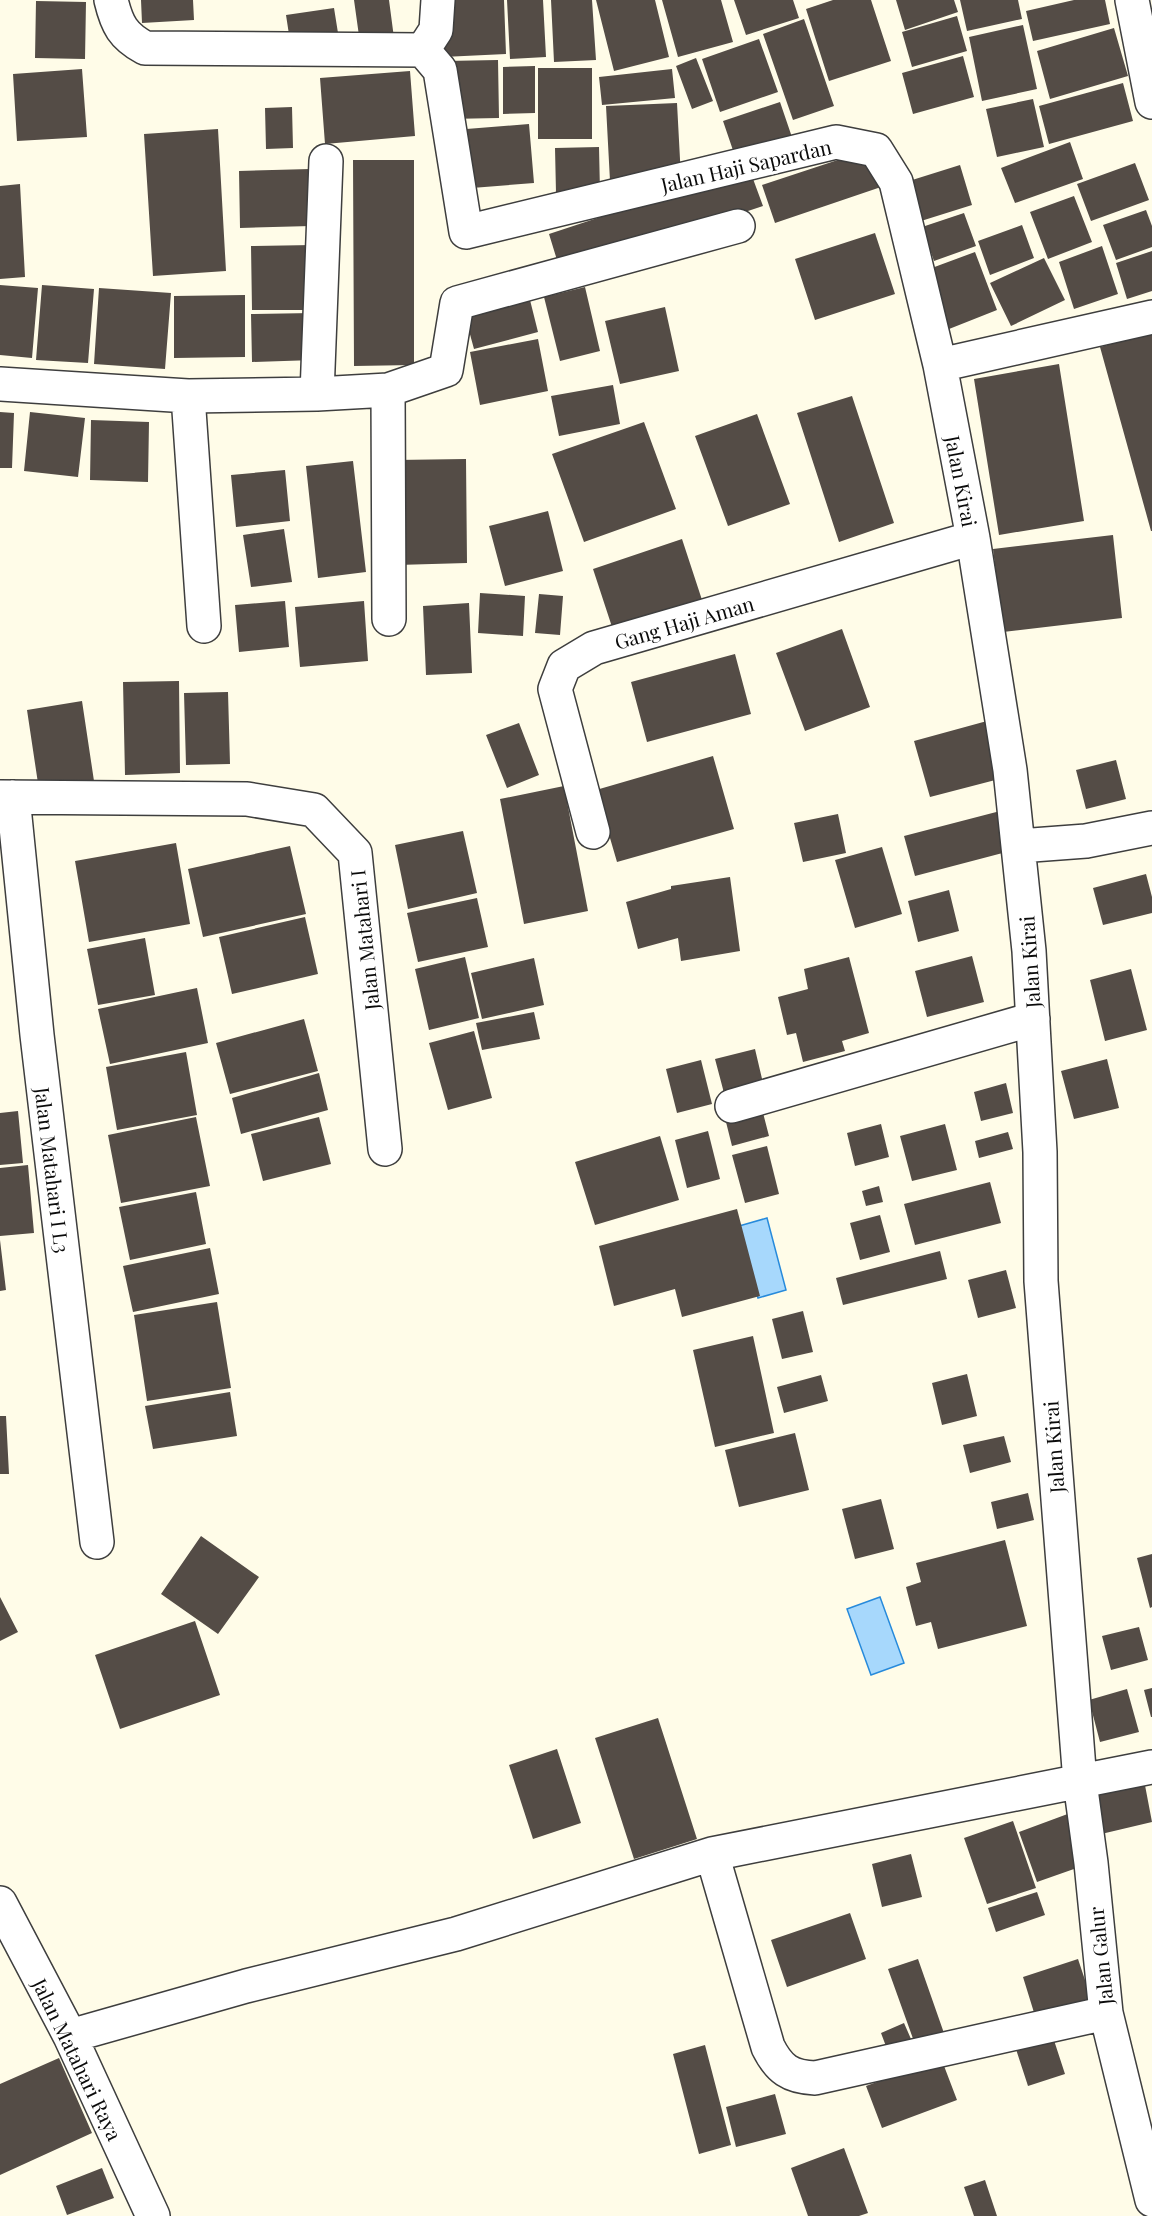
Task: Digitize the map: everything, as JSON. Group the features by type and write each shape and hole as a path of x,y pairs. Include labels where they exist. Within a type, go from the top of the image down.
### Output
{"street":[{"path":"111,0 119,25 128,38 145,48 423,50 436,30 438,0"},
{"path":"1132,0 1152,102"},
{"name":"Jalan Haji Sapardan","path":"423,50 440,70 466,232 836,142 876,150 896,182 940,365"},
{"path":"316,394 326,161"},
{"path":"0,384 188,396 316,394 388,390 446,370 457,303 738,226"},
{"path":"940,365 1152,317"},
{"name":"Jalan Kirai","path":"940,365 973,538 1010,770 1019,846 1033,1019 1040,1152 1041,1281 1080,1782"},
{"path":"388,390 389,620"},
{"path":"188,396 204,626"},
{"name":"Gang Haji Aman","path":"593,832 555,689 564,666 594,648 973,538"},
{"name":"Jalan Matahari I","path":"7,797 247,799 314,810 355,853 385,1149"},
{"name":"Jalan Matahari I L3","path":"7,797 97,1542"},
{"path":"1019,846 1086,841 1152,828"},
{"path":"732,1106 1033,1019"},
{"path":"70,2036 246,1986 456,1934 712,1854 1152,1767"},
{"name":"Jalan Galur","path":"1080,1782 1092,1863 1106,2013 1152,2200"},
{"path":"712,1854 768,2047 777,2064 796,2078 815,2078 1106,2013"},
{"name":"Jalan Matahari Raya","path":"0,1903 70,2036 153,2216"}],"water":[{"path":"767,1218 786,1290 758,1298 739,1226"},
{"path":"880,1597 904,1663 871,1675 847,1609"}],"building":[{"path":"141,0 193,0 194,20 142,23"},
{"path":"354,0 389,0 394,38 360,43"},
{"path":"440,0 504,0 506,54 443,57"},
{"path":"507,0 543,0 546,57 510,59"},
{"path":"551,0 592,0 596,60 554,62"},
{"path":"596,0 655,0 669,57 614,71"},
{"path":"662,0 721,0 733,42 678,57"},
{"path":"734,0 793,0 799,18 746,35"},
{"path":"833,0 871,0 891,61 829,81 806,9"},
{"path":"896,0 954,0 958,12 905,30"},
{"path":"960,0 1018,0 1022,19 967,31"},
{"path":"1074,0 1105,0 1110,24 1033,41 1026,11"},
{"path":"36,1 86,2 85,59 35,58"},
{"path":"334,8 338,33 290,41 286,15"},
{"path":"957,16 967,51 912,67 902,32"},
{"path":"804,19 834,106 793,120 763,34"},
{"path":"1023,25 1037,89 982,101 969,37"},
{"path":"1114,28 1128,76 1050,99 1037,51"},
{"path":"759,39 778,92 720,112 702,59"},
{"path":"963,56 974,97 913,114 902,73"},
{"path":"696,58 713,101 692,109 676,66"},
{"path":"498,60 499,118 448,119 446,61"},
{"path":"535,66 535,113 503,114 503,67"},
{"path":"538,68 592,68 592,139 538,139"},
{"path":"82,69 87,137 17,141 13,74"},
{"path":"672,69 675,98 602,105 599,77"},
{"path":"410,71 415,136 325,144 320,78"},
{"path":"1123,83 1133,121 1049,144 1039,106"},
{"path":"1033,99 1044,147 997,157 986,109"},
{"path":"780,102 795,146 738,165 723,121"},
{"path":"677,103 681,178 610,181 606,106"},
{"path":"292,107 293,148 266,149 265,108"},
{"path":"529,124 534,183 459,189 454,130"},
{"path":"218,129 226,271 153,276 144,134"},
{"path":"1070,142 1083,179 1015,203 1001,168"},
{"path":"599,147 600,192 556,193 555,148"},
{"path":"868,150 881,187 775,223 762,185"},
{"path":"353,160 414,160 414,365 354,366"},
{"path":"1135,163 1149,200 1091,221 1077,184"},
{"path":"960,165 972,205 921,221 909,181"},
{"path":"749,168 763,206 561,273 549,234"},
{"path":"310,169 311,226 240,228 239,171"},
{"path":"20,184 25,277 0,279 0,186"},
{"path":"1074,196 1092,242 1048,259 1030,212"},
{"path":"1146,210 1152,226 1152,247 1116,260 1103,225"},
{"path":"964,213 976,246 934,261 922,227"},
{"path":"1022,225 1034,258 990,275 978,241"},
{"path":"875,233 895,294 815,320 795,259"},
{"path":"313,245 314,310 252,310 251,246"},
{"path":"1102,246 1118,294 1074,309 1059,262"},
{"path":"1152,251 1152,291 1127,299 1116,263"},
{"path":"975,252 997,310 944,331 921,272"},
{"path":"1044,258 1065,300 1011,326 990,283"},
{"path":"0,285 38,288 32,358 0,355"},
{"path":"42,285 94,289 88,363 36,360"},
{"path":"585,287 600,351 560,361 544,297"},
{"path":"99,288 171,293 165,369 94,364"},
{"path":"527,288 538,332 474,349 462,305"},
{"path":"245,295 245,357 174,358 174,296"},
{"path":"665,307 679,371 620,384 605,321"},
{"path":"313,313 314,360 252,362 251,314"},
{"path":"1152,333 1152,531 1151,531 1100,347"},
{"path":"538,339 548,391 480,405 470,352"},
{"path":"1059,364 1084,521 999,535 974,379"},
{"path":"613,385 620,424 559,436 551,396"},
{"path":"852,396 894,523 839,542 797,413"},
{"path":"0,412 14,413 12,468 0,468"},
{"path":"30,412 85,418 78,477 24,471"},
{"path":"757,414 790,504 728,526 695,436"},
{"path":"91,420 149,422 148,482 90,480"},
{"path":"644,422 676,509 584,542 552,454"},
{"path":"466,459 467,563 397,565 396,460"},
{"path":"353,461 366,572 318,578 306,466"},
{"path":"285,470 290,521 236,527 231,475"},
{"path":"548,511 563,571 505,586 489,526"},
{"path":"284,529 292,582 251,587 243,535"},
{"path":"1113,535 1122,618 1003,632 993,549"},
{"path":"682,539 703,603 614,633 593,569"},
{"path":"480,593 525,596 523,636 478,633"},
{"path":"539,594 563,596 560,635 535,633"},
{"path":"285,601 289,647 239,652 235,605"},
{"path":"364,601 368,661 300,667 295,607"},
{"path":"469,603 472,673 426,675 423,606"},
{"path":"842,629 870,707 805,731 776,653"},
{"path":"735,654 751,714 647,742 631,682"},
{"path":"179,681 180,773 125,775 123,682"},
{"path":"228,692 230,764 186,765 184,693"},
{"path":"82,701 94,781 39,790 27,710"},
{"path":"987,721 1003,778 930,797 914,741"},
{"path":"519,723 539,775 507,788 486,735"},
{"path":"713,756 734,829 617,862 596,790"},
{"path":"1116,760 1126,799 1086,809 1076,770"},
{"path":"564,786 588,911 524,924 500,799"},
{"path":"1004,810 1014,850 915,876 904,836"},
{"path":"838,814 846,853 803,862 794,823"},
{"path":"463,831 477,893 408,909 395,845"},
{"path":"176,843 190,924 89,942 75,861"},
{"path":"290,846 306,914 203,937 188,869"},
{"path":"882,847 902,914 855,928 835,860"},
{"path":"1146,874 1152,897 1152,913 1103,925 1093,888"},
{"path":"730,877 740,951 681,961 678,938 638,949 626,902 671,889 671,886"},
{"path":"949,890 959,931 918,942 908,901"},
{"path":"477,898 488,947 418,962 407,913"},
{"path":"305,917 318,974 232,994 219,937"},
{"path":"145,938 155,995 98,1005 87,949"},
{"path":"972,956 984,1002 927,1017 915,971"},
{"path":"465,957 479,1018 429,1030 415,969"},
{"path":"849,957 869,1033 842,1041 845,1051 803,1062 796,1033 787,1035 778,997 808,989 804,969"},
{"path":"534,958 544,1005 482,1019 471,973"},
{"path":"1131,969 1147,1030 1105,1041 1090,980"},
{"path":"197,988 208,1043 110,1064 98,1009"},
{"path":"534,1012 540,1039 482,1050 476,1023"},
{"path":"304,1019 318,1071 230,1094 216,1043"},
{"path":"474,1031 492,1098 448,1110 429,1043"},
{"path":"755,1049 763,1083 724,1093 715,1059"},
{"path":"186,1052 197,1115 117,1130 106,1067"},
{"path":"1107,1059 1119,1108 1074,1119 1061,1071"},
{"path":"701,1060 712,1104 677,1113 666,1069"},
{"path":"319,1073 328,1110 241,1134 232,1098"},
{"path":"1006,1083 1013,1113 981,1121 974,1092"},
{"path":"762,1109 769,1136 732,1146 725,1118"},
{"path":"18,1111 23,1163 0,1165 0,1113"},
{"path":"196,1117 210,1186 121,1203 108,1135"},
{"path":"319,1117 331,1164 263,1181 251,1134"},
{"path":"881,1124 889,1157 855,1166 847,1133"},
{"path":"945,1124 957,1170 912,1181 900,1136"},
{"path":"708,1131 720,1179 687,1188 675,1140"},
{"path":"1008,1132 1013,1149 979,1158 975,1141"},
{"path":"660,1136 679,1200 595,1225 575,1162"},
{"path":"767,1146 779,1194 745,1203 732,1155"},
{"path":"28,1165 34,1233 0,1236 0,1168"},
{"path":"990,1182 1001,1223 915,1245 904,1204"},
{"path":"879,1186 883,1202 866,1206 862,1191"},
{"path":"196,1192 206,1244 130,1260 119,1207"},
{"path":"737,1209 760,1296 682,1317 675,1289 614,1306 599,1246"},
{"path":"880,1215 890,1252 860,1260 850,1223"},
{"path":"0,1240 6,1290 0,1291"},
{"path":"210,1248 219,1294 133,1312 123,1266"},
{"path":"940,1251 947,1279 843,1305 836,1278"},
{"path":"1006,1270 1016,1308 978,1318 968,1280"},
{"path":"217,1302 231,1388 147,1401 134,1315"},
{"path":"803,1311 813,1352 782,1359 772,1319"},
{"path":"753,1336 774,1433 715,1447 693,1350"},
{"path":"967,1374 977,1416 942,1425 932,1383"},
{"path":"821,1375 828,1401 784,1413 777,1387"},
{"path":"230,1392 237,1436 153,1449 145,1406"},
{"path":"0,1416 6,1416 9,1474 0,1474"},
{"path":"795,1433 809,1490 739,1507 725,1450"},
{"path":"1004,1436 1011,1462 970,1473 963,1445"},
{"path":"1028,1493 1034,1520 997,1529 991,1502"},
{"path":"881,1499 894,1549 855,1559 842,1509"},
{"path":"201,1536 259,1577 218,1634 161,1594"},
{"path":"1005,1540 1027,1626 938,1649 931,1622 916,1626 906,1587 921,1582 916,1563"},
{"path":"1152,1554 1152,1607 1150,1608 1137,1558"},
{"path":"0,1597 18,1632 0,1641"},
{"path":"195,1621 220,1695 120,1729 95,1655"},
{"path":"1139,1627 1148,1660 1111,1670 1102,1636"},
{"path":"1152,1688 1152,1717 1151,1717 1144,1690"},
{"path":"1127,1689 1139,1732 1100,1742 1089,1700"},
{"path":"658,1718 697,1839 634,1859 595,1738"},
{"path":"557,1749 581,1823 533,1839 509,1765"},
{"path":"1144,1780 1152,1822 1097,1835 1087,1793"},
{"path":"1073,1812 1091,1863 1037,1882 1019,1832"},
{"path":"1013,1821 1036,1888 987,1904 964,1838"},
{"path":"911,1854 922,1897 882,1907 872,1864"},
{"path":"1037,1892 1045,1915 996,1932 988,1908"},
{"path":"850,1913 866,1959 787,1987 771,1940"},
{"path":"918,1959 945,2036 916,2047 888,1969"},
{"path":"1078,1959 1092,2001 1036,2019 1023,1977"},
{"path":"904,2023 911,2039 887,2049 881,2033"},
{"path":"1050,2028 1065,2074 1028,2086 1013,2040"},
{"path":"705,2045 731,2145 699,2154 673,2054"},
{"path":"59,2058 92,2133 0,2175 0,2084"},
{"path":"941,2058 957,2100 882,2128 866,2086"},
{"path":"775,2094 786,2134 736,2147 726,2107"},
{"path":"844,2148 868,2213 859,2216 808,2216 791,2168"},
{"path":"102,2168 114,2198 67,2215 56,2186"},
{"path":"985,2180 997,2216 974,2216 964,2187"}]}
